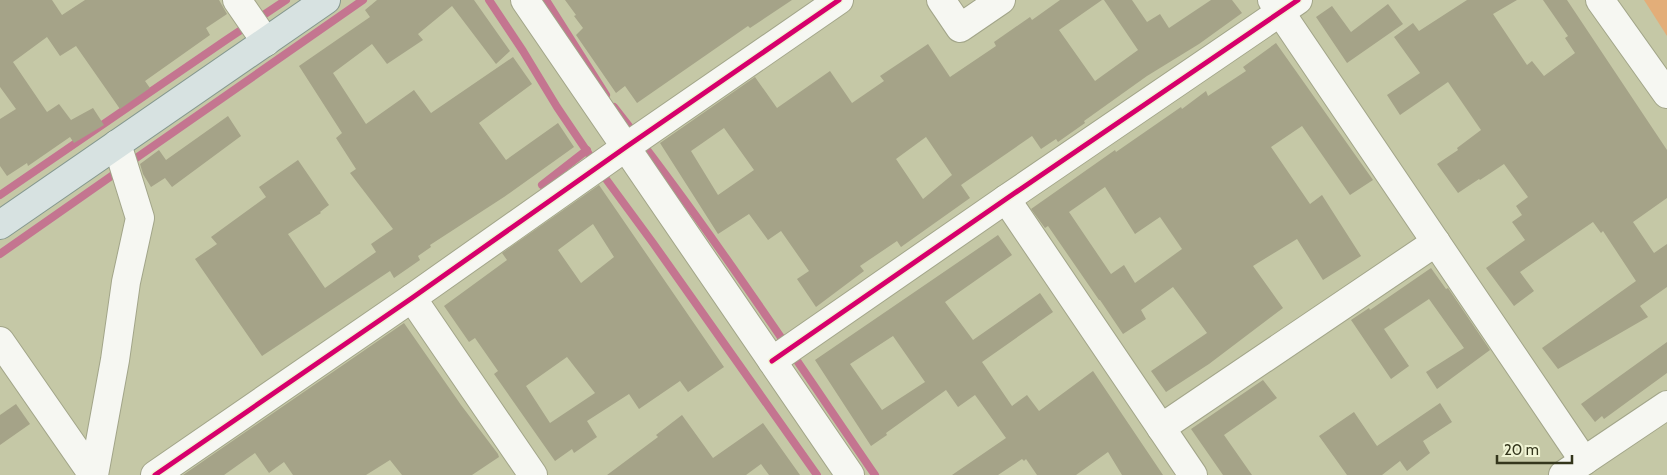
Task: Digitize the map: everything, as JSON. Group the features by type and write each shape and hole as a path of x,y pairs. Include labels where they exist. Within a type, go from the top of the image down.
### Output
{"main road":[{"path":"0,225 326,0"}],"street":[{"path":"237,0 266,42"},
{"path":"525,0 850,475"},
{"path":"155,475 839,0"},
{"path":"941,0 960,28 1001,0"},
{"path":"1600,0 1667,94"},
{"path":"772,361 1283,4 1436,242 1573,468 1667,404"},
{"path":"94,475 115,360 126,282 140,218 117,144"},
{"path":"1006,198 1193,475"},
{"path":"1161,428 1436,242"},
{"path":"412,298 533,475"},
{"path":"0,341 94,475"}],"shaded area":[{"path":"1644,0 1667,0 1667,36"}],"building":[{"path":"0,0 52,0 62,15 85,0 219,0 227,14 206,28 210,35 145,81 150,88 120,109 76,46 60,56 47,37 13,62 47,112 59,104 71,120 93,108 104,125 74,143 70,137 28,166 27,163 7,176 0,166 0,119 16,109 0,87"},
{"path":"377,0 474,0 510,51 496,64 452,6 418,34 423,40 387,64 372,44 333,73 366,124 414,90 431,113 513,57 532,84 479,123 506,160 558,123 574,147 504,197 430,245 431,247 418,256 420,260 394,278 390,271 262,356 195,259 217,244 211,237 266,197 259,187 298,160 329,205 321,213 288,234 325,288 376,252 371,244 393,229 350,173 356,169 336,138 342,133 299,66 370,17 365,10"},
{"path":"565,0 792,0 750,28 748,26 637,103 625,86 616,93 576,35 583,28"},
{"path":"1060,0 1102,0 1059,30 1095,81 1138,50 1104,0 1132,0 1147,22 1160,14 1169,28 1211,0 1232,0 1242,13 1199,44 1147,76 1058,142 1056,139 1041,149 1032,136 961,185 970,198 901,247 897,241 860,266 864,271 816,307 797,279 809,271 781,231 768,240 749,214 718,234 660,143 755,77 777,108 830,71 852,103 884,81 880,76 928,44 950,77 996,46 994,42 1030,17 1032,20","holes":["724,128 754,170 718,195 691,151","926,137 952,175 923,199 896,159"]},
{"path":"1467,0 1517,0 1493,14 1527,65 1532,61 1544,76 1575,53 1565,38 1568,36 1543,0 1567,0 1667,150 1667,198 1633,222 1654,253 1667,244 1667,287 1640,306 1648,317 1558,369 1542,348 1636,281 1603,231 1601,233 1593,222 1520,272 1534,291 1514,306 1486,268 1525,240 1512,222 1522,215 1516,206 1528,197 1504,164 1458,193 1437,164 1458,150 1457,148 1481,130 1448,82 1400,115 1387,95 1420,73 1394,37 1413,23 1419,31"},
{"path":"1388,4 1403,24 1347,63 1316,17 1332,6 1351,32"},
{"path":"1276,43 1373,180 1350,195 1302,126 1271,147 1310,204 1322,195 1361,256 1323,280 1297,239 1253,266 1283,308 1209,364 1166,392 1151,371 1207,333 1182,299 1173,287 1141,310 1146,319 1123,334 1048,226 1045,228 1031,209 1115,150 1116,152 1181,107 1182,109 1206,91 1208,96 1246,71 1243,67","holes":["1105,187 1135,234 1160,217 1182,249 1135,283 1124,265 1111,274 1069,212"]},
{"path":"228,116 241,136 172,187 165,178 151,187 143,174 140,164 159,150 166,160"},
{"path":"599,185 724,367 688,392 680,381 639,409 629,394 587,421 597,437 574,453 572,449 555,461 494,374 498,371 475,338 469,342 444,306 507,260 502,253","holes":["593,224 614,257 581,283 558,250","567,357 595,393 550,423 526,386"]},
{"path":"998,235 1012,255 945,302 973,340 1040,293 1053,312 982,362 1012,406 1027,395 1039,411 1093,371 1163,475 1122,475 1108,452 1076,475 1037,475 1026,459 1024,461 1022,459 998,475 952,475 1006,438 975,395 958,407 946,390 871,446 815,360","holes":["893,336 925,382 882,410 850,364"]},
{"path":"1431,268 1446,289 1448,288 1490,350 1437,389 1426,372 1464,348 1429,299 1384,329 1409,366 1391,379 1351,320 1369,308 1370,310"},
{"path":"404,323 499,457 472,475 402,475 390,460 366,475 293,475 284,462 269,473 255,453 224,475 183,475"},
{"path":"1667,342 1667,373 1604,419 1602,416 1595,422 1581,404"},
{"path":"1263,380 1277,398 1224,435 1252,475 1223,475 1191,429"},
{"path":"1440,403 1452,422 1423,441 1430,453 1407,471 1400,461 1382,475 1347,475 1319,436 1354,412 1377,446"},
{"path":"16,404 30,424 0,445 0,415"},
{"path":"682,415 713,458 763,423 800,475 769,475 761,464 746,475 607,475 658,437 656,435"}],"waterway":[{"path":"0,195 286,0"},
{"path":"129,163 363,0"},
{"path":"489,0 603,175 817,475"},
{"path":"546,0 606,95"},
{"path":"614,107 715,243 875,475"},
{"path":"542,185 587,150"},
{"path":"0,254 120,170"}],"cycle path":[{"path":"155,475 839,0"},
{"path":"772,361 1298,0"}]}
